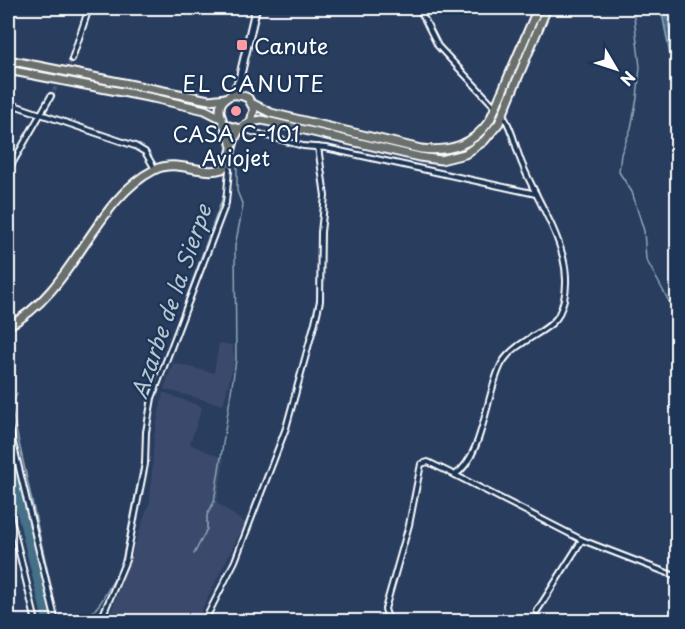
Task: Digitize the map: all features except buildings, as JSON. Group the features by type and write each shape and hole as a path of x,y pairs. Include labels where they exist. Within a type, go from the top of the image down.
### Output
{"main road":[{"path":"231,148 221,118 220,107 239,81 256,8"},
{"path":"8,60 209,100 237,94 271,113 433,150 453,149 471,141 485,128 496,109 538,8"},
{"path":"8,326 27,314 50,291 122,197 155,170 176,165 216,170 227,164 231,148 241,129 251,122 262,120 419,158 441,160 475,148 491,134 503,114 547,8"},
{"path":"8,70 153,98 205,110 221,118"},
{"path":"239,81 254,113 251,122"},
{"path":"225,125 241,129"}],"street":[{"path":"72,59 89,8"},
{"path":"419,8 438,46 496,109"},
{"path":"8,171 51,96"},
{"path":"8,104 43,113 135,146 145,152 155,170"},
{"path":"455,475 465,468 488,412 502,363 524,340 553,322 563,298 565,263 556,230 521,163 512,129 503,114"},
{"path":"241,129 536,194"},
{"path":"204,621 235,561 286,428 315,322 320,301 321,232 325,196 318,147"},
{"path":"100,621 126,560 145,464 146,432 152,398 225,203 230,170 227,164"},
{"path":"8,422 56,621"},
{"path":"389,621 385,616 385,609 409,525 418,468 421,464 428,462 582,540 678,578"},
{"path":"8,507 36,621"},
{"path":"537,611 582,540"}],"shaded area":[{"path":"661,8 666,8 677,70 670,55"},
{"path":"219,343 232,345 235,359 223,405 164,389 173,363 214,373"},
{"path":"163,392 202,407 190,444 224,459 217,503 245,523 196,621 108,621 150,501 154,437"}],"waterway":[{"path":"633,8 640,67 637,98 631,128 621,154 619,172 632,192 644,231 646,259 672,307 678,333"},
{"path":"194,554 207,529 207,515 214,502 236,360 235,246 243,206 237,191 237,166"},
{"name":"Azarbe de la Sierpe","path":"155,385 224,194"},
{"path":"17,393 11,407 59,622"},
{"name":"Azarbe de la Sierpe","path":"147,417 150,398"},
{"name":"Azarbe de la Sierpe","path":"85,622 101,602 121,567 144,451"},
{"path":"8,457 48,622"},
{"path":"8,583 16,622"}],"tunnel":[{"path":"51,96 72,59"}],"place":[{"name":"Canute","path":"242,45"},
{"name":"CASA C-101 Aviojet","path":"236,111"}],"district":[{"name":"EL CANUTE","path":"254,82"}]}
